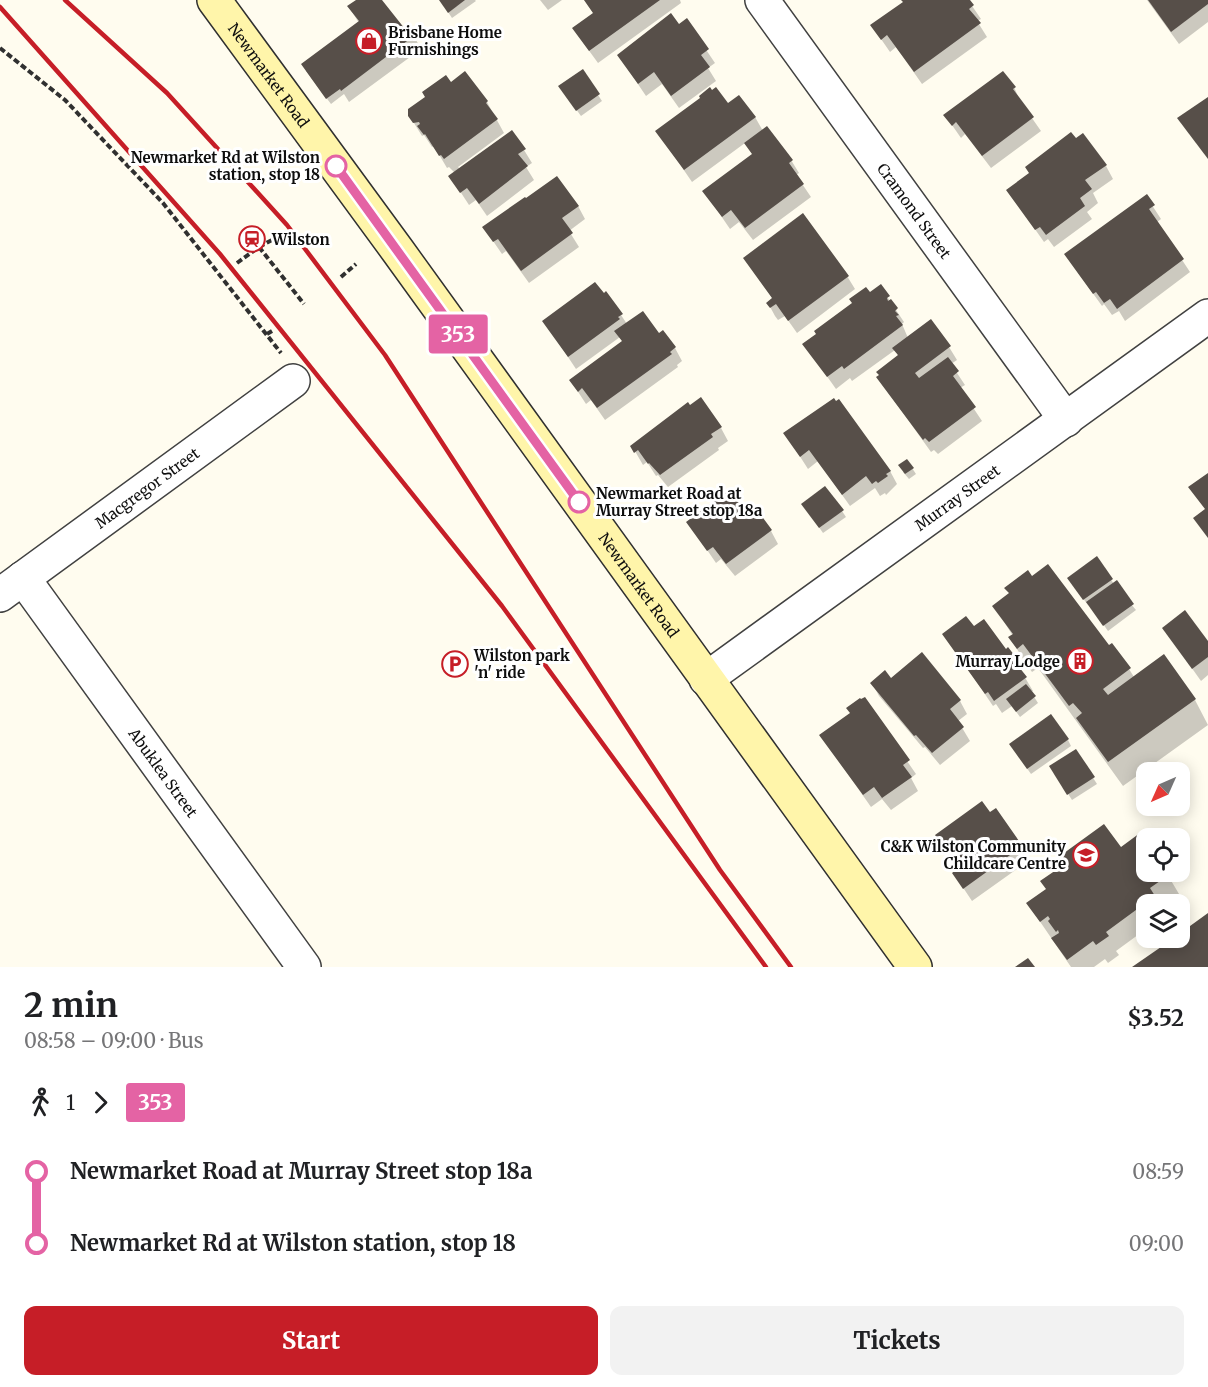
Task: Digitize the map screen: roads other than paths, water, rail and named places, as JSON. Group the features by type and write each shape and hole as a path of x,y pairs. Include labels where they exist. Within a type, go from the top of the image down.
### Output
{"main road":[{"name":"Newmarket Road","path":"214,0 404,259 915,967"}],"street":[{"name":"Cramond Street","path":"762,0 1066,420"},
{"name":"Murray Street","path":"706,679 1208,316"},
{"name":"Macgregor Street","path":"12,586 293,381"},
{"name":"Abuklea Street","path":"12,586 304,967"}],"railway":[{"path":"65,0 167,93 287,225 385,355 720,870 791,967"},
{"path":"0,7 220,254 502,606 766,967"}],"place":[{"name":"Brisbane Home Furnishings","path":"369,41"},
{"name":"Newmarket Rd at Wilston station, stop 18","path":"336,166"},
{"name":"Wilston","path":"252,239"},
{"name":"Newmarket Road at Murray Street stop 18a","path":"579,502"},
{"name":"Murray Lodge","path":"1080,661"},
{"name":"Wilston park 'n' ride","path":"455,664"},
{"name":"C&K Wilston Community Childcare Centre","path":"1086,855"}]}
